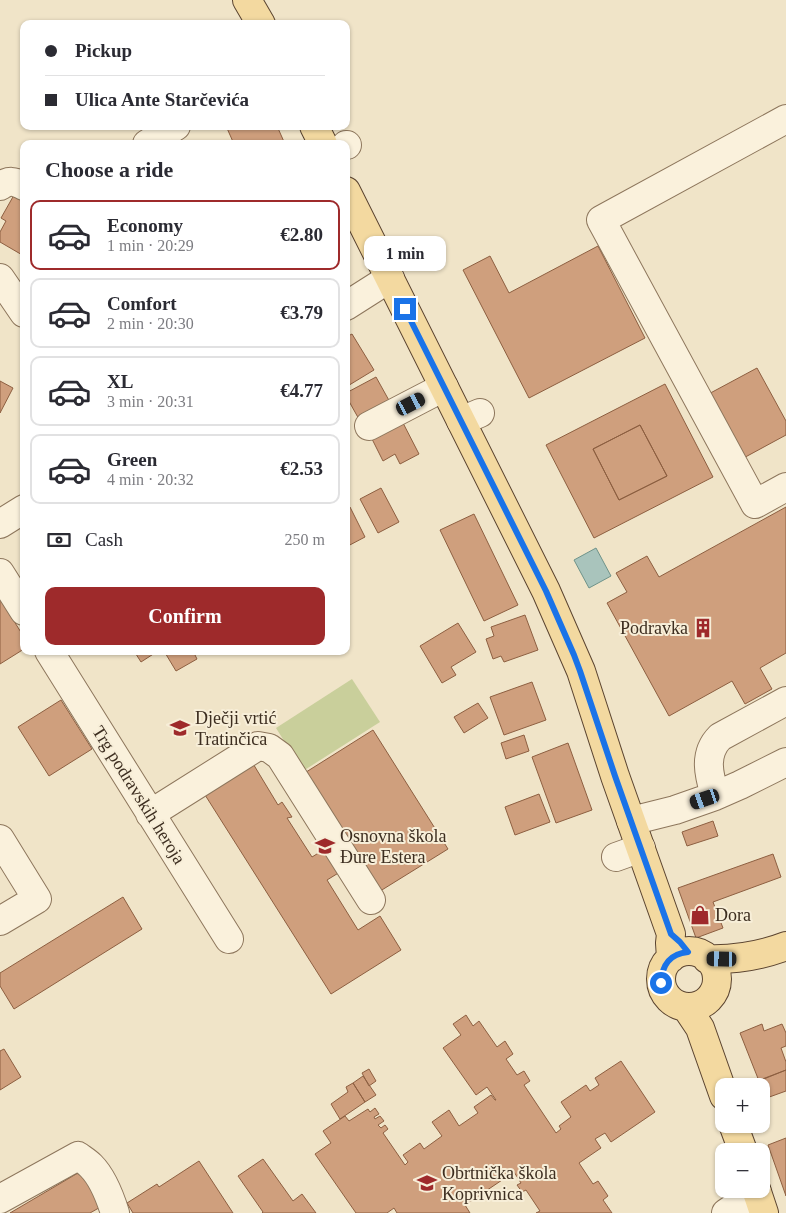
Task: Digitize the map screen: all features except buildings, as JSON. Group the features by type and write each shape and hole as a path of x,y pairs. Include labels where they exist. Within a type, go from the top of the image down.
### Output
{"main road":[{"path":"247,0 259,20"},
{"path":"319,130 332,140"},
{"path":"350,199 444,387 471,417 565,635 580,671 631,820 628,852 691,956 717,981 711,997 697,1013"},
{"path":"697,1013 677,1005 664,992 661,974 664,965 691,956 746,958 786,946"},
{"path":"697,1013 718,1078"}],"street":[{"path":"786,119 601,220 755,504 786,487"},
{"path":"153,140 169,130"},
{"path":"0,186 6,182 20,184"},
{"path":"0,278 20,307"},
{"path":"350,303 390,278"},
{"path":"369,426 444,387"},
{"path":"0,524 20,512"},
{"path":"0,573 20,605"},
{"name":"Trg podravskih heroja","path":"51,655 229,939"},
{"path":"715,796 709,775 711,749 715,742 720,737 786,701"},
{"path":"150,814 258,746 269,748 280,756 371,900"},
{"path":"631,820 675,810 715,796 786,762"},
{"path":"0,839 37,899 0,921"},
{"path":"0,1199 78,1156 90,1165 99,1176 116,1213"},
{"path":"726,1213 759,1198"}],"green space":[{"path":"352,679 380,722 303,771 276,728"}],"water":[{"path":"596,548 611,576 589,588 574,560"}],"place":[{"name":"Podravka","path":"703,628"},
{"name":"Dječji vrtić Tratinčica","path":"180,728"},
{"name":"Osnovna škola Đure Estera","path":"325,846"},
{"name":"Dora","path":"700,915"},
{"name":"Obrtnička škola Koprivnica","path":"427,1183"}],"route":[{"path":"405,309 546,591 580,671 671,934 688,952 677,954 664,965 661,983"}]}
